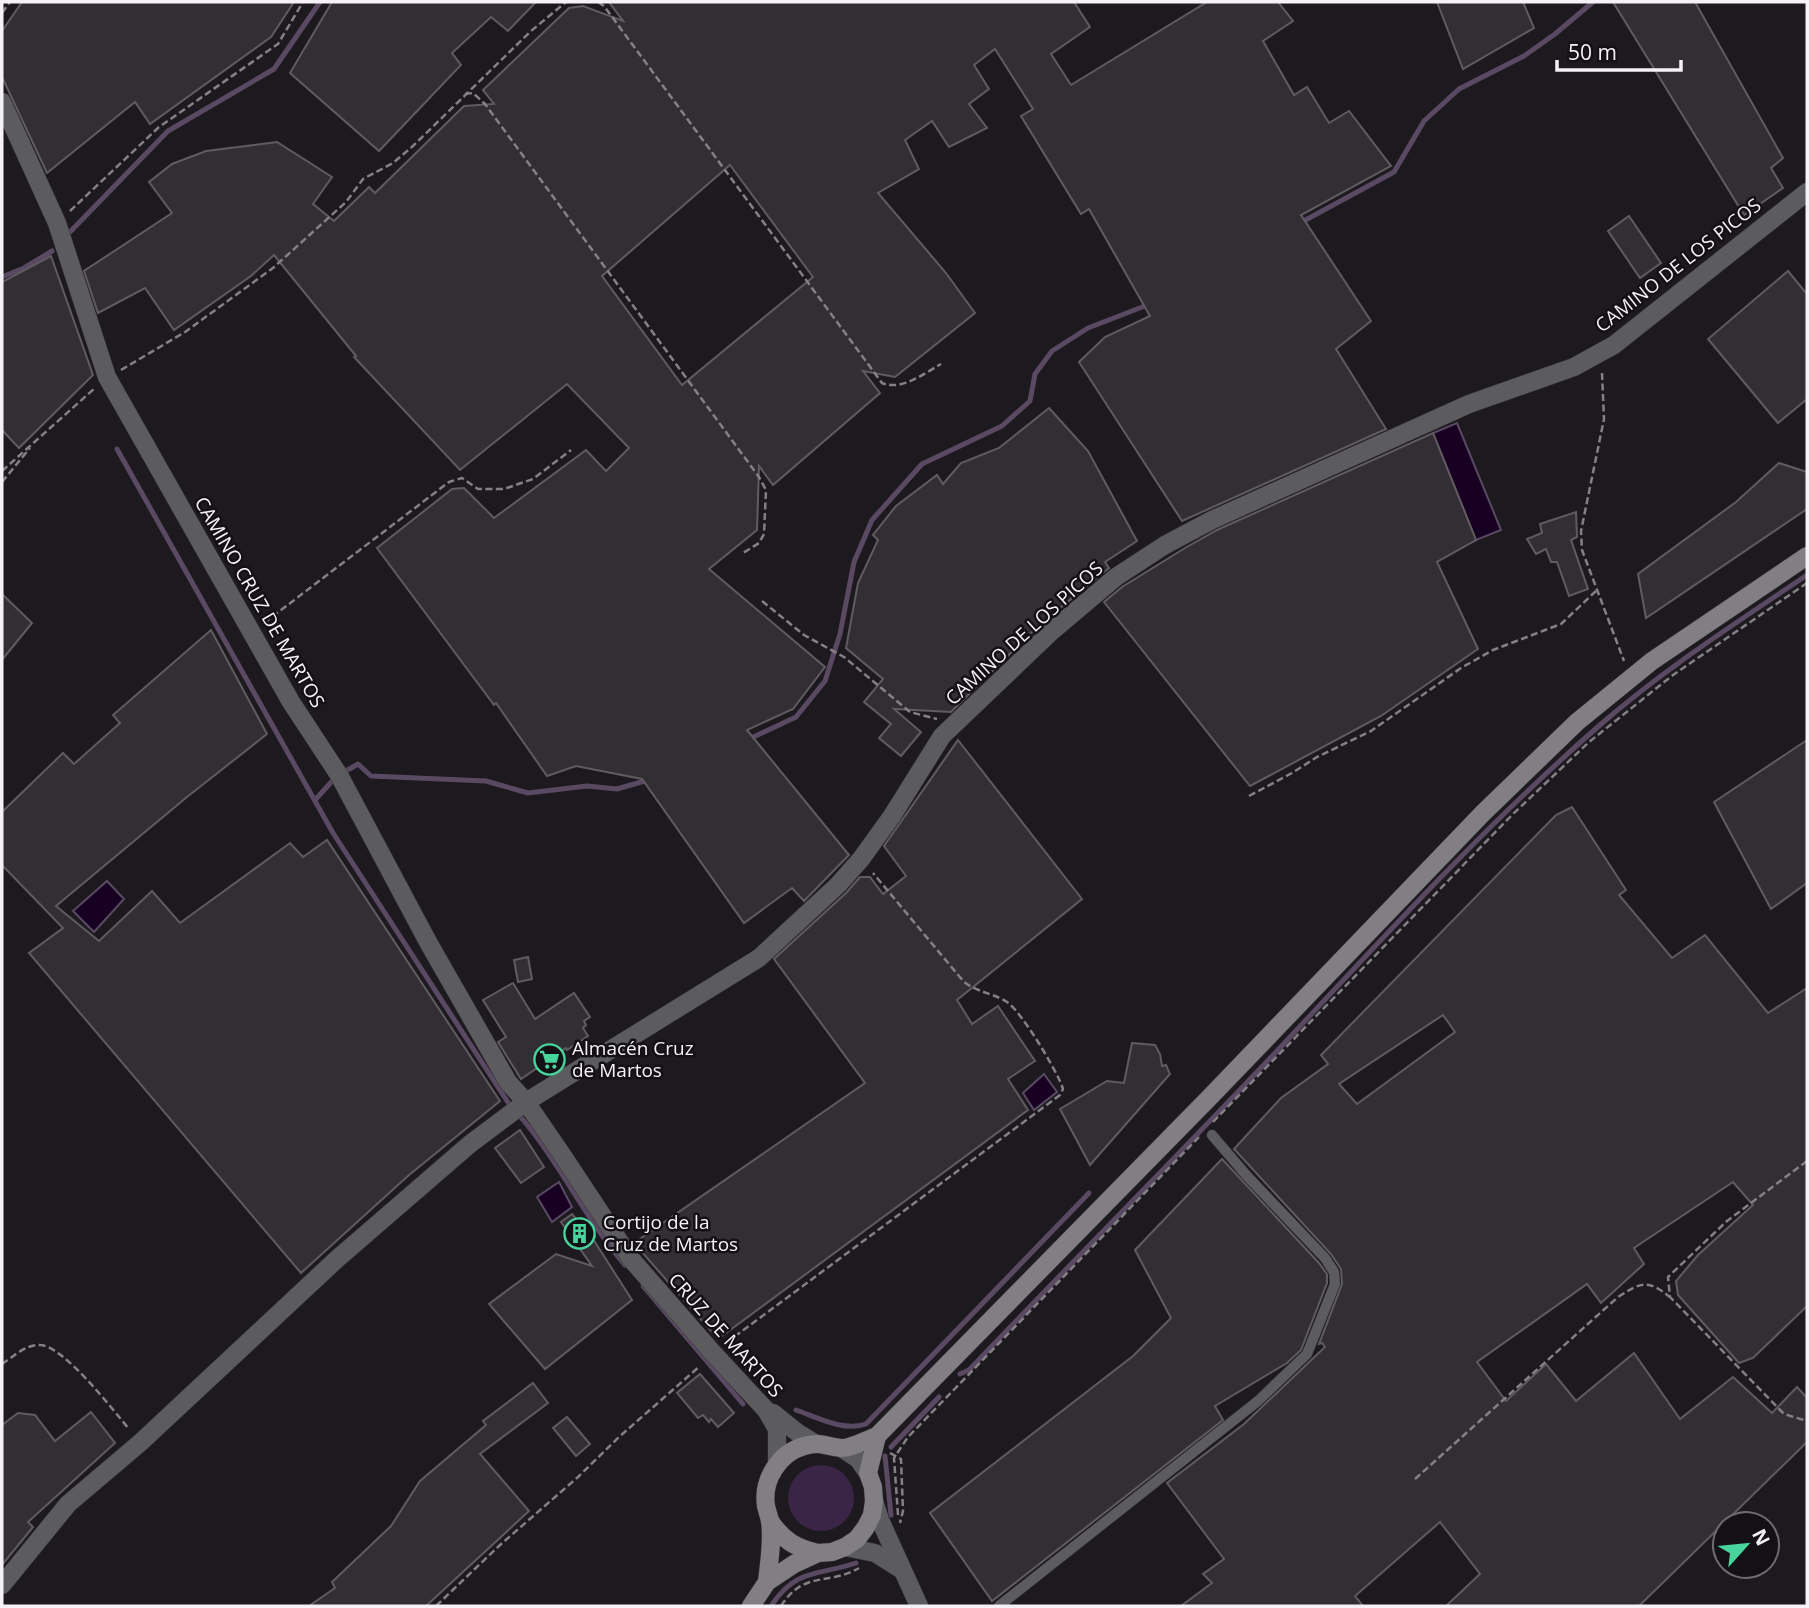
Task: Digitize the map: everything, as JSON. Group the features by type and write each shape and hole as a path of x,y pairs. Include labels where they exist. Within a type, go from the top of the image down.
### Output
{"main road":[{"path":"767,1582 770,1521 765,1492 769,1477 777,1464 801,1447 816,1444 843,1449 877,1437 1483,813 1577,722 1652,661 1807,556"},
{"path":"770,1521 782,1538 798,1549 818,1553 832,1552 857,1539 872,1514 873,1487 868,1473 877,1437"},
{"path":"751,1606 767,1582 794,1564 818,1553"}],"street":[{"name":"CAMINO CRUZ DE MARTOS","path":"2,102 57,223 107,377 291,702 339,775 428,942 508,1082 518,1108"},
{"name":"CAMINO DE LOS PICOS","path":"2,1585 68,1504 141,1442 337,1259 470,1144 518,1108 759,958 838,885 861,859 892,816 942,736 1052,631 1116,577 1165,545 1212,520 1469,404 1574,368 1614,345 1807,192"},
{"name":"CRUZ DE MARTOS","path":"518,1108 631,1259 766,1410 777,1429 777,1464"},
{"path":"766,1410 816,1444"},
{"path":"843,1449 858,1459 868,1473"},
{"path":"874,1501 919,1606"},
{"path":"845,1547 874,1553 902,1570"}],"lane":[{"path":"999,1606 1258,1401 1307,1354 1335,1284 1334,1272 1325,1258 1208,1133"}],"path":[{"path":"2,13 10,2"},
{"path":"57,223 159,127 278,44 303,2"},
{"path":"2,471 107,377 185,332 273,268 346,202 363,179 393,163 413,146 531,31 566,2"},
{"path":"598,2 604,6 882,383 889,386 902,385 940,364"},
{"path":"465,94 473,93 485,104 759,477 766,490 764,534 760,543 743,553"},
{"path":"1601,352 1604,419 1581,531 1583,550 1596,591 1631,678"},
{"path":"2,482 37,440"},
{"path":"253,631 449,482 462,478 478,489 504,489 533,479 571,450"},
{"path":"1213,1122 1512,815 1589,742 1672,675 1807,583"},
{"path":"1249,796 1317,757 1371,731 1461,668 1493,650 1561,624 1596,591"},
{"path":"762,601 804,635 844,657 909,712 958,721"},
{"path":"713,1353 1060,1095 1063,1088 1054,1066 1010,1004 975,991 964,982 861,859"},
{"path":"877,1437 889,1453 895,1456 901,1459 902,1511 896,1544 890,1542 898,1514 895,1456 908,1437 1208,1133"},
{"path":"1670,1297 1668,1278 1727,1221 1807,1161"},
{"path":"1415,1479 1618,1297 1638,1284 1654,1284 1670,1297 1784,1414 1807,1421"},
{"path":"2,1364 30,1346 42,1344 56,1352 85,1377 141,1442"},
{"path":"436,1606 500,1545 699,1367"},
{"path":"780,1606 797,1587 809,1581 840,1576 855,1570 874,1553"}],"shaded area":[{"path":"1457,423 1501,530 1476,540 1433,433"},
{"path":"107,881 124,899 94,932 73,911"},
{"path":"1044,1074 1057,1092 1034,1110 1023,1093"},
{"path":"559,1182 572,1207 552,1222 537,1197"},
{"path":"814,1465 828,1465 840,1470 849,1479 854,1498 852,1511 845,1522 828,1531 814,1531 802,1526 793,1517 788,1505 788,1491 793,1479 802,1470"}],"building":[{"path":"22,2 294,2 271,37 150,124 135,102 47,173 2,77 2,31"},
{"path":"332,2 536,2 508,31 491,17 452,53 461,65 379,151 290,73"},
{"path":"609,2 1074,2 1090,27 1051,54 1071,85 1207,2 1278,2 1293,21 1263,41 1294,95 1307,87 1329,123 1349,111 1391,166 1301,215 1371,321 1336,349 1386,429 1182,521 1079,362 1105,337 1150,316 1089,209 1081,214 1021,116 1033,109 995,49 974,65 989,89 969,104 987,128 949,147 932,121 905,140 919,169 878,193 946,273 975,313 895,377 863,371 880,393 773,485 759,466 757,530 709,569 825,667 793,709 747,730 849,855 804,901 792,888 744,923 642,779 576,766 547,776 496,703 494,705 377,548 452,489 464,488 494,518 586,450 606,471 629,448 567,384 460,470 354,357 356,356 274,255 251,276 174,330 145,288 98,313 84,271 172,213 149,182 172,164 206,151 277,142 332,177 313,204 334,221 369,187 375,193 464,106 494,104 483,90 569,8 583,6 623,21","holes":["730,165 813,277 682,385 602,276"]},
{"path":"1437,2 1523,2 1534,28 1463,69"},
{"path":"1613,2 1695,2 1783,158 1771,168 1783,188 1744,215"},
{"path":"1629,216 1661,263 1640,278 1608,231"},
{"path":"51,256 93,375 19,448 2,430 2,282"},
{"path":"1788,271 1807,294 1807,399 1778,423 1708,339"},
{"path":"1049,408 1088,451 1137,541 1105,562 1109,568 1037,627 951,712 894,709 921,732 901,756 879,738 891,724 864,702 883,679 846,648 858,583 878,540 873,535 896,506 937,475 943,484 961,463 999,448"},
{"path":"1433,433 1476,540 1437,562 1478,649 1381,716 1250,786 1104,602 1122,587 1217,530"},
{"path":"1779,463 1807,472 1807,509 1646,618 1638,574 1736,502"},
{"path":"1576,512 1577,537 1571,540 1588,589 1569,596 1557,562 1551,562 1546,549 1536,554 1527,539 1542,533 1540,524"},
{"path":"2,594 32,623 2,660"},
{"path":"211,630 267,734 56,906 99,941 152,891 180,923 290,843 303,857 327,840 500,1101 409,1175 301,1273 29,953 63,928 2,865 2,812 63,753 74,764 120,723 113,715"},
{"path":"958,740 1082,899 957,1000 972,1024 998,1006 1035,1061 1008,1079 1028,1110 718,1339 634,1243 865,1083 774,959 860,877 870,877 883,894 906,876 884,846"},
{"path":"1807,740 1807,883 1771,909 1714,802"},
{"path":"1572,807 1626,890 1619,895 1672,958 1705,935 1768,1013 1807,988 1807,1306 1753,1358 1739,1363 1678,1295 1676,1281 1698,1255 1753,1205 1733,1182 1634,1248 1644,1264 1601,1303 1587,1284 1477,1362 1506,1401 1546,1364 1576,1401 1634,1353 1680,1419 1733,1377 1772,1413 1797,1387 1807,1398 1807,1442 1737,1510 1711,1510 1711,1536 1639,1606 1446,1606 1480,1574 1440,1522 1355,1596 1363,1606 1181,1606 1212,1583 1203,1574 1224,1559 1167,1483 1244,1424 1325,1347 1322,1343 1319,1344 1342,1284 1341,1269 1331,1254 1234,1149 1281,1098 1328,1064 1321,1055 1556,815","holes":["1443,1015 1455,1032 1357,1104 1339,1084"]},
{"path":"528,957 532,979 518,982 514,960"},
{"path":"513,983 535,1019 574,993 590,1017 584,1021 586,1025 583,1028 588,1036 521,1079 498,1042 506,1037 483,1000"},
{"path":"1132,1043 1155,1045 1162,1066 1166,1065 1170,1074 1090,1165 1060,1109 1107,1081 1124,1083"},
{"path":"520,1130 544,1167 521,1183 495,1148"},
{"path":"1222,1159 1327,1274 1327,1283 1301,1350 1287,1363 1215,1406 1223,1420 992,1601 930,1513 1133,1356 1171,1318 1135,1250"},
{"path":"572,1214 577,1220 581,1218 595,1237 593,1239 632,1300 545,1369 489,1304 556,1254 592,1266 561,1222"},
{"path":"700,1374 734,1413 718,1427 703,1415 698,1418 677,1393"},
{"path":"533,1383 548,1403 480,1454 529,1511 426,1606 309,1606 335,1588 332,1582 391,1526 420,1481 486,1425 483,1421"},
{"path":"91,1412 115,1443 28,1522 33,1527 2,1565 2,1425 18,1413 35,1415 55,1441"},
{"path":"567,1417 590,1444 576,1456 553,1428"}],"waterway":[{"path":"69,233 168,131 274,69 320,2"},
{"path":"1300,223 1394,172 1424,121 1459,89 1524,56 1593,2"},
{"path":"2,277 24,268 52,251"},
{"path":"747,740 796,717 825,681 840,634 854,562 872,520 922,464 1002,426 1030,401 1035,374 1052,351 1088,328 1150,304"},
{"path":"117,449 333,833 509,1104 540,1142 595,1226 625,1265"},
{"path":"960,1374 969,1370 1238,1092 1434,884 1557,763 1649,685 1807,575"},
{"path":"346,771 358,764 371,776 486,781 528,793 587,786 617,789 648,780"},
{"path":"315,800 334,779"},
{"path":"796,1410 839,1425 866,1424 1089,1193"},
{"path":"643,1286 743,1404"},
{"path":"891,1447 939,1397"},
{"path":"885,1456 891,1515"},
{"path":"771,1606 789,1585 799,1579 856,1563"}],"place":[{"name":"Almacén Cruz de Martos","path":"549,1059"},
{"name":"Cortijo de la Cruz de Martos","path":"580,1233"}]}
